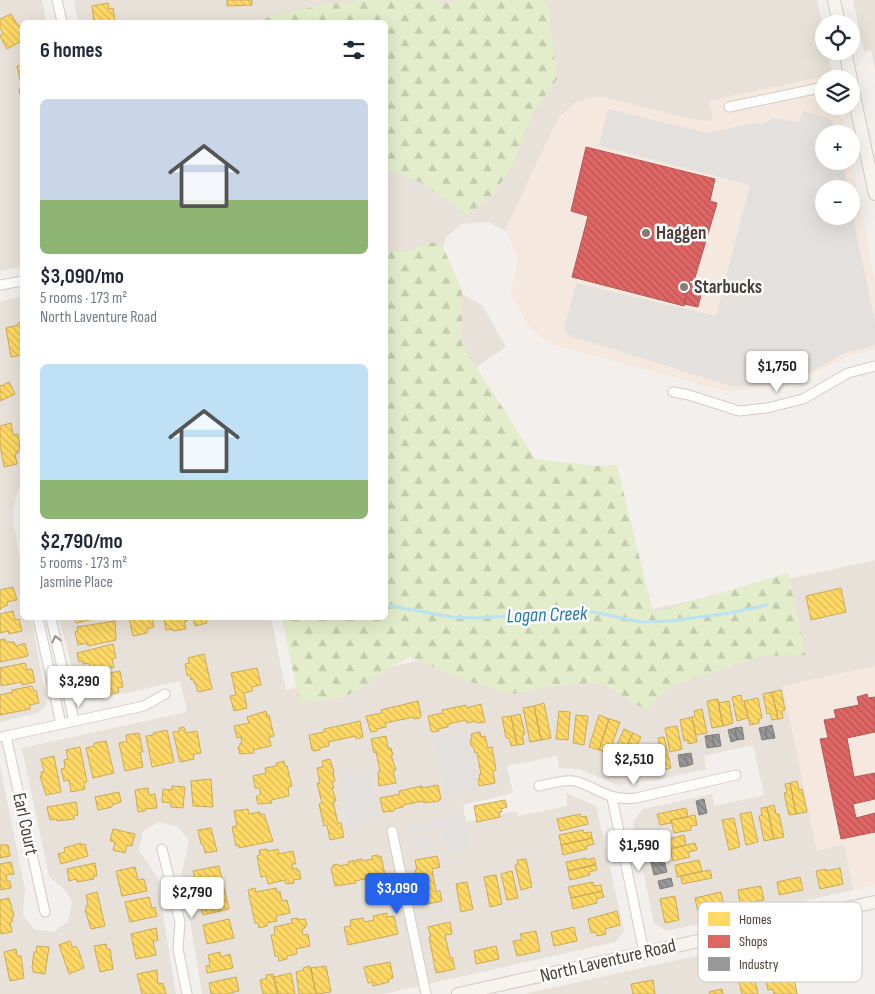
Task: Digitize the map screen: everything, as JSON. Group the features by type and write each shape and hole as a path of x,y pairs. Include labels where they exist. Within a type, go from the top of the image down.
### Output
{"street":[{"path":"57,0 62,20"},
{"path":"834,0 837,15"},
{"path":"729,107 815,88"},
{"path":"858,115 875,194"},
{"path":"0,285 20,281"},
{"path":"673,392 739,411 767,408 803,399 848,372 875,366"},
{"path":"38,620 61,724"},
{"path":"51,620 74,721"},
{"path":"3,737 144,706 165,694"},
{"name":"Earl Court","path":"3,737 45,912"},
{"path":"539,786 573,780 612,798 622,799 636,798 736,775"},
{"path":"612,798 644,952"},
{"path":"392,831 426,994"},
{"path":"162,850 180,922 178,949 187,994"},
{"name":"North Laventure Road","path":"862,905 875,902"},
{"name":"North Laventure Road","path":"458,994 698,940"}],"shaded area":[{"path":"0,0 42,0 46,20 20,20 20,266 0,271"},
{"path":"74,0 817,0 820,15 815,15 815,60 830,60 832,70 815,70 815,78 710,101 713,120 707,121 695,120 603,97 589,98 575,103 559,118 555,125 506,231 488,222 462,224 446,237 439,263 450,287 482,305 506,347 420,406 388,340 388,20 78,20"},
{"path":"853,0 875,0 875,69 871,50 864,52 860,33 860,15 856,15"},
{"path":"815,78 815,115 841,115 843,125 815,125 815,170 853,170 855,180 815,180 815,225 860,225 860,206 875,281 875,349 846,357 787,386 726,391 549,344 528,326 511,294 518,259 506,231 555,125 569,108 582,100 603,97 695,120 707,121 713,120 710,101"},
{"path":"608,109 708,133 753,123 762,124 773,118 799,122 803,111 829,118 834,125 815,125 815,170 844,170 846,180 815,180 815,225 855,225 875,322 875,344 870,347 847,352 805,375 776,384 735,387 570,336 564,329 576,283 716,316 750,185 599,146"},
{"path":"20,297 20,488 15,499 13,519 20,559 20,620 31,620 47,704 38,713 0,722 0,302"},
{"path":"875,560 875,666 784,686 817,851 844,844 854,890 799,902 698,902 698,924 666,931 654,923 633,822 643,809 712,794 714,806 764,795 753,745 704,756 706,769 651,781 617,785 579,769 559,768 557,756 507,766 513,793 463,805 466,822 516,811 518,816 567,806 566,793 596,806 624,930 616,942 383,994 202,994 182,871 189,841 177,826 158,822 143,832 139,850 157,877 176,994 0,994 0,766 25,889 23,915 34,929 53,932 68,922 72,903 66,891 49,876 22,748 187,712 180,681 91,701 80,697 60,620 271,620 286,690"},
{"path":"875,666 875,885 854,890 844,844 817,851 783,686"},
{"path":"465,729 478,790 446,797 433,736"},
{"path":"369,767 380,819 349,830 339,773"},
{"path":"462,812 470,847 448,852 442,828 407,836 404,826"},
{"path":"431,836 433,845 410,850 408,841"},
{"path":"445,903 447,913 421,918 419,909"},
{"path":"698,955 698,982 795,982 797,994 524,994"}],"green space":[{"path":"366,0 435,0 442,4 461,0 544,0 549,7 557,79 534,111 514,163 492,197 467,214 420,182 388,169 388,20 257,20 322,5"},
{"path":"433,242 443,247 462,290 462,344 535,459 596,466 617,465 653,613 788,573 806,655 761,656 709,673 669,687 646,710 605,685 589,683 548,687 511,694 465,680 409,657 389,668 363,687 343,697 314,702 299,702 282,620 388,620 388,250 406,252"}],"building: Homes":[{"path":"227,0 252,0 252,5 227,6"},
{"path":"108,3 109,9 113,8 115,20 94,20 92,6"},
{"path":"11,14 18,26 20,25 20,42 7,49 0,36 3,33 0,28 0,19"},
{"path":"20,65 20,80 17,66"},
{"path":"20,322 20,355 11,357 6,328 18,325"},
{"path":"9,382 15,394 0,401 0,385"},
{"path":"11,423 13,435 18,434 20,450 15,454 17,464 4,467 0,445 0,426"},
{"path":"13,587 17,600 7,602 8,605 0,610 0,590"},
{"path":"841,588 846,612 811,620 806,596"},
{"path":"13,611 15,620 19,619 22,631 9,634 8,631 0,633 0,614"},
{"path":"75,620 89,620 76,623"},
{"path":"129,620 152,620 154,627 147,629 147,633 133,636"},
{"path":"164,620 188,620 184,621 186,629 166,630"},
{"path":"194,620 206,620 207,623 195,626"},
{"path":"115,621 116,640 88,646 87,643 78,645 75,632 78,631 77,627"},
{"path":"5,639 6,642 14,642 16,646 25,643 28,656 0,662 0,640"},
{"path":"113,644 116,658 112,659 114,667 92,673 89,663 83,664 82,661 79,662 77,653"},
{"path":"204,654 212,689 198,692 195,682 193,679 191,680 190,675 187,675 185,664 189,663 188,658"},
{"path":"25,663 27,670 32,669 35,682 22,685 21,682 1,686 0,668"},
{"path":"257,668 261,685 252,687 252,691 244,693 247,708 234,711 230,696 236,695 231,673"},
{"path":"120,671 123,687 118,688 119,692 107,695 106,693 101,694 97,690 87,692 84,678"},
{"path":"32,686 34,691 36,690 39,703 30,705 30,709 0,715 0,695 13,692 12,690"},
{"path":"781,690 785,710 782,711 783,718 778,719 772,692"},
{"path":"772,692 778,719 772,720 770,713 767,714 763,694"},
{"path":"741,695 748,718 737,721 732,697"},
{"path":"758,698 762,718 759,719 759,723 750,725 744,701"},
{"path":"718,699 723,726 712,728 707,701"},
{"path":"418,701 420,718 414,719 414,717 385,723 386,727 371,732 366,716 382,713 381,710"},
{"path":"729,701 733,723 723,726 718,703"},
{"path":"544,703 551,738 541,740 534,706"},
{"path":"481,704 485,722 467,723 466,720 448,724 448,727 438,729 439,731 431,731 428,716 443,713 442,710 466,705 466,708"},
{"path":"534,706 541,740 530,742 523,708"},
{"path":"702,709 707,733 696,735 692,717 695,716 694,711"},
{"path":"266,711 267,716 269,715 274,736 269,737 271,746 253,750 254,753 240,754 238,747 242,743 241,737 237,738 234,726 249,723 247,717"},
{"path":"559,711 570,712 568,740 556,739"},
{"path":"520,714 525,734 522,735 524,744 517,745 511,716"},
{"path":"576,715 588,716 584,745 573,743"},
{"path":"599,715 609,719 599,750 589,747"},
{"path":"511,716 517,745 511,746 509,738 506,738 502,717"},
{"path":"692,717 697,742 688,744 688,740 684,741 680,720"},
{"path":"609,719 620,722 609,753 599,750"},
{"path":"360,721 363,737 356,739 356,736 328,742 329,746 320,748 320,750 312,750 309,735 324,732 324,729"},
{"path":"677,726 682,749 670,752 665,728"},
{"path":"184,727 186,733 197,731 201,753 193,754 194,759 180,762 173,732 180,731 179,728"},
{"path":"624,729 633,733 621,758 615,755 618,748 616,747"},
{"path":"167,730 174,762 152,767 146,736"},
{"path":"480,732 481,737 485,736 488,748 492,747 496,770 493,771 495,783 479,786 478,779 480,779 479,775 481,774 477,752 475,753 473,746 471,746 470,739 472,739 471,734"},
{"path":"139,733 143,752 140,752 143,767 125,771 119,743 127,741 126,735"},
{"path":"633,733 641,737 633,755 630,754 627,761 621,758"},
{"path":"386,736 388,748 391,748 393,755 391,755 396,770 393,771 396,783 379,786 378,772 380,771 371,739"},
{"path":"664,737 671,768 652,772 649,757 657,755 656,749 660,748 658,738"},
{"path":"106,741 114,773 93,778 86,748 94,746 94,743"},
{"path":"80,747 87,782 84,783 85,789 71,792 69,780 64,781 61,769 65,768 64,760 68,759 66,750"},
{"path":"54,756 61,792 46,795 40,776 42,776 41,772 44,772 41,759"},
{"path":"330,759 335,781 332,782 334,788 332,788 336,801 333,802 338,823 341,823 344,837 330,840 327,825 324,826 319,804 322,803 317,783 320,783 317,768 323,767 322,761"},
{"path":"284,761 292,786 288,787 289,796 271,800 272,803 258,804 256,797 261,793 259,788 255,788 253,776 266,773 265,768 276,766 276,763"},
{"path":"211,779 213,807 193,806 191,781"},
{"path":"797,781 799,790 802,789 807,812 796,814 790,783"},
{"path":"790,783 796,814 789,815 784,793 787,792 785,784"},
{"path":"438,785 441,799 439,801 424,803 423,801 403,805 403,807 394,809 394,811 383,812 380,798 400,794 399,791"},
{"path":"172,786 185,787 183,808 171,807 171,803 162,802 163,789 172,790"},
{"path":"148,788 149,795 155,794 157,808 138,812 135,790"},
{"path":"119,792 121,802 112,805 112,807 98,810 95,797"},
{"path":"505,800 507,807 501,809 502,812 499,812 500,817 477,822 474,806"},
{"path":"76,802 78,815 74,816 74,819 50,820 47,807"},
{"path":"774,805 776,814 779,814 784,837 774,839 767,807"},
{"path":"767,807 774,839 764,841 759,816 762,815 761,808"},
{"path":"686,808 688,817 671,820 671,823 660,825 657,814"},
{"path":"248,809 249,814 260,812 260,815 264,814 273,841 239,848 239,845 236,846 232,827 237,826 234,811"},
{"path":"751,812 758,842 746,845 740,814"},
{"path":"580,814 581,817 586,816 588,824 560,831 557,819"},
{"path":"695,815 697,825 691,826 691,830 674,833 671,820"},
{"path":"734,818 740,847 729,850 722,820"},
{"path":"211,828 217,851 205,853 198,830"},
{"path":"113,829 135,834 132,846 127,845 125,853 113,850 115,842 110,841"},
{"path":"583,830 584,833 591,832 592,838 561,845 559,835"},
{"path":"684,835 686,845 664,850 662,841"},
{"path":"592,838 594,844 586,846 587,849 563,855 561,845"},
{"path":"81,843 81,845 85,844 88,856 61,864 58,854 65,852 64,848"},
{"path":"695,843 697,850 688,852 690,857 673,861 670,849"},
{"path":"0,845 8,845 10,856 0,858"},
{"path":"267,849 268,851 278,849 279,854 293,851 296,864 292,864 293,869 297,868 297,871 299,870 301,879 293,880 294,883 286,884 285,880 268,884 266,876 261,877 257,856 260,855 259,850"},
{"path":"378,855 379,857 381,856 385,875 355,881 356,883 335,886 331,868 333,865 338,864 339,866 349,864 348,862 354,860 354,863 356,860 373,859 372,856"},
{"path":"437,856 440,867 432,869 436,891 440,891 442,901 423,905 415,870 417,870 415,860"},
{"path":"586,858 586,860 594,858 596,864 568,871 566,862"},
{"path":"526,859 532,887 521,890 515,865 518,865 517,860"},
{"path":"699,860 702,871 677,877 675,865"},
{"path":"11,862 14,874 6,875 7,881 10,881 11,888 0,890 0,864"},
{"path":"95,863 97,876 93,876 94,879 77,882 76,879 69,881 67,869"},
{"path":"596,865 597,870 589,872 590,875 570,880 568,871"},
{"path":"219,866 223,884 198,889 193,871"},
{"path":"135,867 138,880 144,879 147,891 122,896 116,871"},
{"path":"840,868 843,884 820,889 816,871"},
{"path":"710,870 712,878 682,884 681,876"},
{"path":"512,871 518,898 507,900 501,874"},
{"path":"496,875 502,904 490,907 484,877"},
{"path":"800,877 803,890 779,895 777,882"},
{"path":"467,882 473,909 461,912 456,884"},
{"path":"593,882 594,886 601,885 602,891 571,898 568,887"},
{"path":"761,886 764,900 740,902 738,890"},
{"path":"224,888 229,909 203,915 198,894"},
{"path":"255,888 256,892 276,888 277,892 280,892 282,901 287,900 290,913 276,916 277,921 267,923 267,926 259,928 258,923 255,923 248,890"},
{"path":"602,891 604,897 596,899 597,903 573,909 571,898"},
{"path":"97,892 105,926 91,929 85,910 88,905 86,895"},
{"path":"721,892 723,902 698,902 698,912 695,898"},
{"path":"675,896 679,920 665,923 660,899"},
{"path":"149,897 152,908 155,907 157,916 130,922 125,902"},
{"path":"9,898 14,916 12,917 13,921 10,922 12,932 0,934 0,900"},
{"path":"617,911 620,925 605,929 606,934 597,936 596,932 591,933 588,919"},
{"path":"387,913 387,917 394,916 398,934 348,945 344,927 351,926 350,920 363,918 364,922 374,920 373,916"},
{"path":"298,918 298,920 305,919 307,925 302,929 303,935 308,934 310,946 296,949 297,954 287,956 287,959 279,961 278,956 275,956 271,935 275,935 274,927 292,923 291,919"},
{"path":"229,919 234,938 207,944 203,925"},
{"path":"450,922 452,934 445,935 450,958 452,957 455,969 436,973 428,927"},
{"path":"574,927 577,941 554,946 551,932"},
{"path":"156,928 158,940 153,941 156,955 136,959 131,934"},
{"path":"536,931 540,951 517,956 513,941 522,940 520,934"},
{"path":"70,941 73,948 76,946 79,951 84,968 69,974 59,945"},
{"path":"106,944 107,949 110,949 113,969 100,972 94,946"},
{"path":"37,946 49,947 45,974 33,972 34,952 36,952"},
{"path":"496,946 499,959 476,964 474,951"},
{"path":"16,949 17,956 21,956 24,978 10,981 4,952"},
{"path":"220,952 221,957 230,954 233,968 207,973 206,966 210,965 208,955"},
{"path":"390,962 393,978 389,979 389,982 373,986 372,982 368,983 364,967"},
{"path":"310,966 316,994 299,994 296,972"},
{"path":"326,966 331,992 316,994 311,968"},
{"path":"157,970 158,984 163,983 166,994 142,994 137,974"},
{"path":"291,973 295,994 278,994 274,977"},
{"path":"273,974 277,994 263,994 260,980 267,978 266,975"},
{"path":"236,977 239,991 230,994 211,994 209,983"},
{"path":"653,980 655,994 633,994 631,984"},
{"path":"739,982 755,982 758,994 742,994"},
{"path":"766,982 795,982 797,994 774,994 773,989 768,990"},
{"path":"722,989 723,994 710,994 709,992"}],"building: Shops":[{"name":"Haggen","path":"586,147 715,179 710,201 717,203 694,281 690,280 684,306 572,277 588,216 571,211"},
{"path":"689,283 703,287 698,307 684,304"},
{"path":"867,694 868,698 875,697 875,732 847,738 854,777 875,773 875,799 853,804 856,818 875,813 875,832 841,839 820,739 828,738 824,720 836,718 834,710 859,705 857,697"}],"building: Industry":[{"path":"772,725 775,738 767,739 765,727"},
{"path":"742,727 744,739 737,740 735,728"},
{"path":"765,727 767,739 762,740 759,728"},
{"path":"735,728 737,740 731,742 728,730"},
{"path":"719,734 721,746 714,747 712,735"},
{"path":"712,735 714,747 707,748 705,736"},
{"path":"691,753 693,764 687,766 685,754"},
{"path":"685,754 687,766 680,767 678,755"},
{"path":"704,799 707,813 699,815 696,801"},
{"path":"658,831 661,846 649,849 645,834"},
{"path":"663,855 665,864 652,867 650,859"},
{"path":"665,864 667,872 654,875 652,867"},
{"path":"671,878 673,886 660,889 658,881"}],"waterway":[{"name":"Logan Creek","path":"388,606 451,617 478,618 584,610 640,622 670,621 730,613 767,605"}],"place":[{"name":"Haggen","path":"646,233"},
{"name":"Starbucks","path":"684,287"}]}
